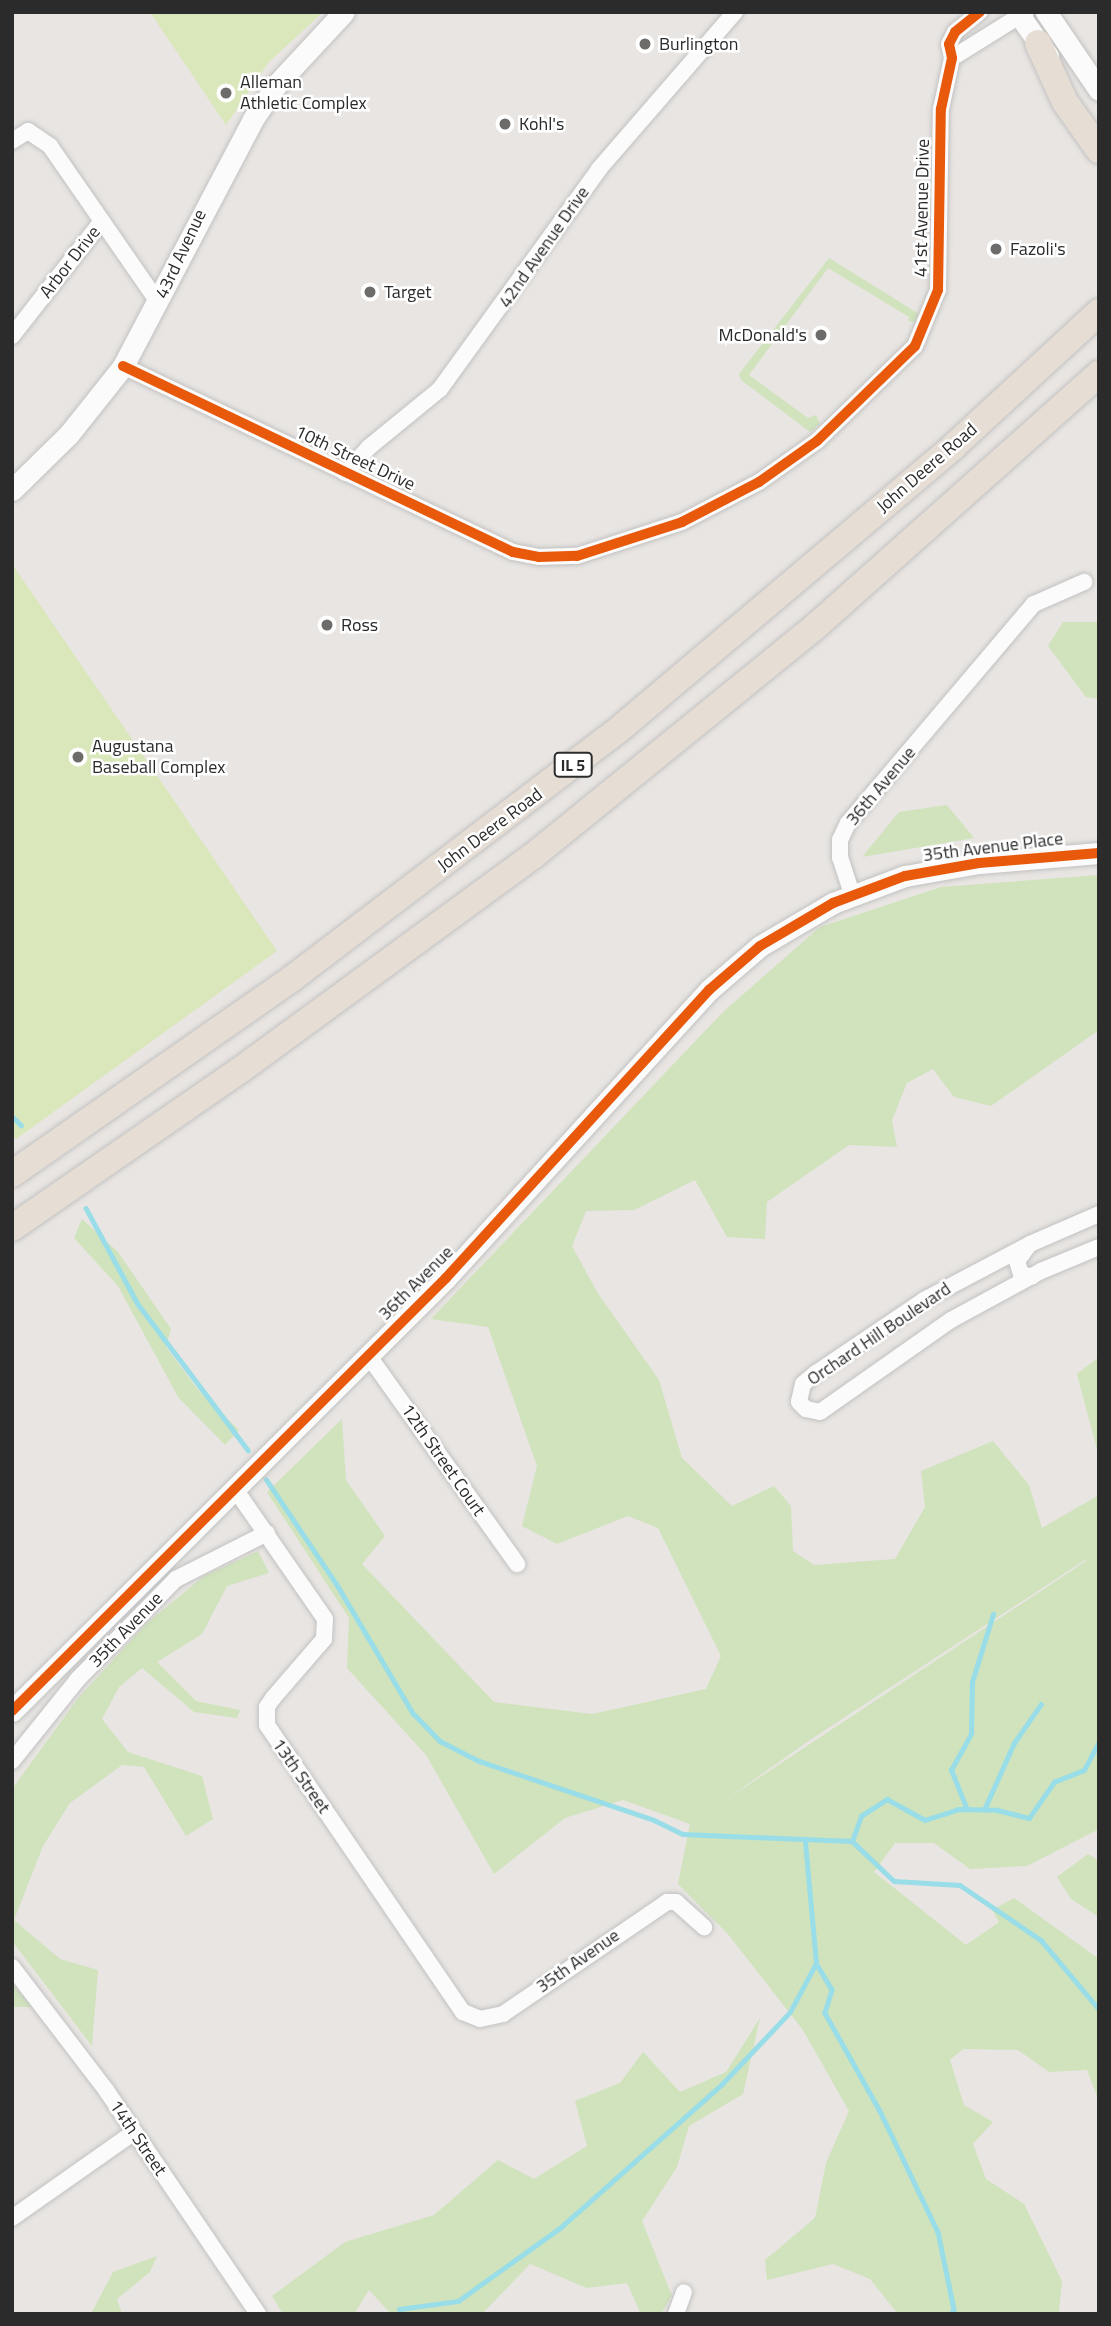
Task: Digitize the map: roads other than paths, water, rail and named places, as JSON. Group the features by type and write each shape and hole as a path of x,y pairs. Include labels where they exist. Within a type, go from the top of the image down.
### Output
{"highway":[{"path":"1038,43 1065,102 1099,150"},
{"name":"John Deere Road","path":"12,1174 294,977 623,726 955,445 1099,312"},
{"name":"IL 5","path":"12,1228 240,1071 533,856 746,685 954,506 1099,374"},
{"path":"954,506 1041,443 1099,390"}],"street":[{"name":"43rd Avenue","path":"12,490 69,434 123,366 159,302 198,217 253,119 277,84 344,12"},
{"name":"42nd Avenue Drive","path":"345,472 368,447 440,389 599,169 735,12"},
{"name":"41st Avenue Drive","path":"578,556 682,522 759,482 830,430 915,345 938,290 941,109 952,58 948,44 955,32 980,12"},
{"path":"1046,12 1099,90"},
{"path":"952,58 1021,14 1099,130"},
{"name":"Arbor Drive","path":"12,124 50,146 159,302"},
{"path":"12,141 28,131"},
{"name":"Arbor Drive","path":"12,336 102,221"},
{"name":"10th Street Drive","path":"123,366 513,552 539,557 578,556"},
{"name":"36th Avenue","path":"12,1711 505,1216 709,990 777,934 852,894 840,858 841,841 848,823 1034,604 1084,582"},
{"name":"35th Avenue Place","path":"852,894 942,868 1099,853"},
{"name":"Orchard Hill Boulevard","path":"1099,1214 1030,1244 894,1319 803,1384 799,1402 811,1412 820,1412 951,1320 1032,1277 1099,1247"},
{"path":"1030,1244 1017,1261 1021,1274 1032,1277"},
{"name":"12th Street Court","path":"369,1355 517,1564"},
{"name":"13th Street","path":"234,1489 325,1619 324,1639 267,1707 267,1725 456,2004 480,2019"},
{"name":"35th Avenue","path":"12,1761 78,1679 176,1579 267,1533"},
{"name":"35th Avenue","path":"480,2019 503,2014 655,1906 676,1902 704,1927"},
{"name":"14th Street","path":"12,1967 134,2133 258,2314"},
{"path":"12,2218 134,2133"},
{"path":"676,2314 684,2292"}],"waterway":[{"path":"12,1116 21,1125"},
{"path":"86,1208 138,1304 248,1450"},
{"path":"266,1479 336,1583 413,1713 440,1741 479,1761 654,1820 683,1834 852,1841 894,1881 960,1885 1041,1940 1099,2009"},
{"path":"967,1810 951,1770 971,1734 972,1682 993,1614"},
{"path":"984,1810 1014,1743 1041,1704"},
{"path":"852,1841 861,1816 887,1799 925,1820 958,1809 997,1810 1029,1818 1054,1782 1084,1770 1099,1742"},
{"path":"399,2309 458,2301 560,2228 721,2085 790,2012 816,1963 805,1841"},
{"path":"816,1963 832,1990 825,2013 880,2111 938,2232 954,2309 951,2314"}],"place":[{"name":"Burlington","path":"645,44"},
{"name":"Alleman Athletic Complex","path":"226,93"},
{"name":"Kohl's","path":"505,124"},
{"name":"Fazoli's","path":"996,249"},
{"name":"Target","path":"370,292"},
{"name":"McDonald's","path":"821,335"},
{"name":"Ross","path":"327,625"},
{"name":"Augustana Baseball Complex","path":"78,757"}]}
